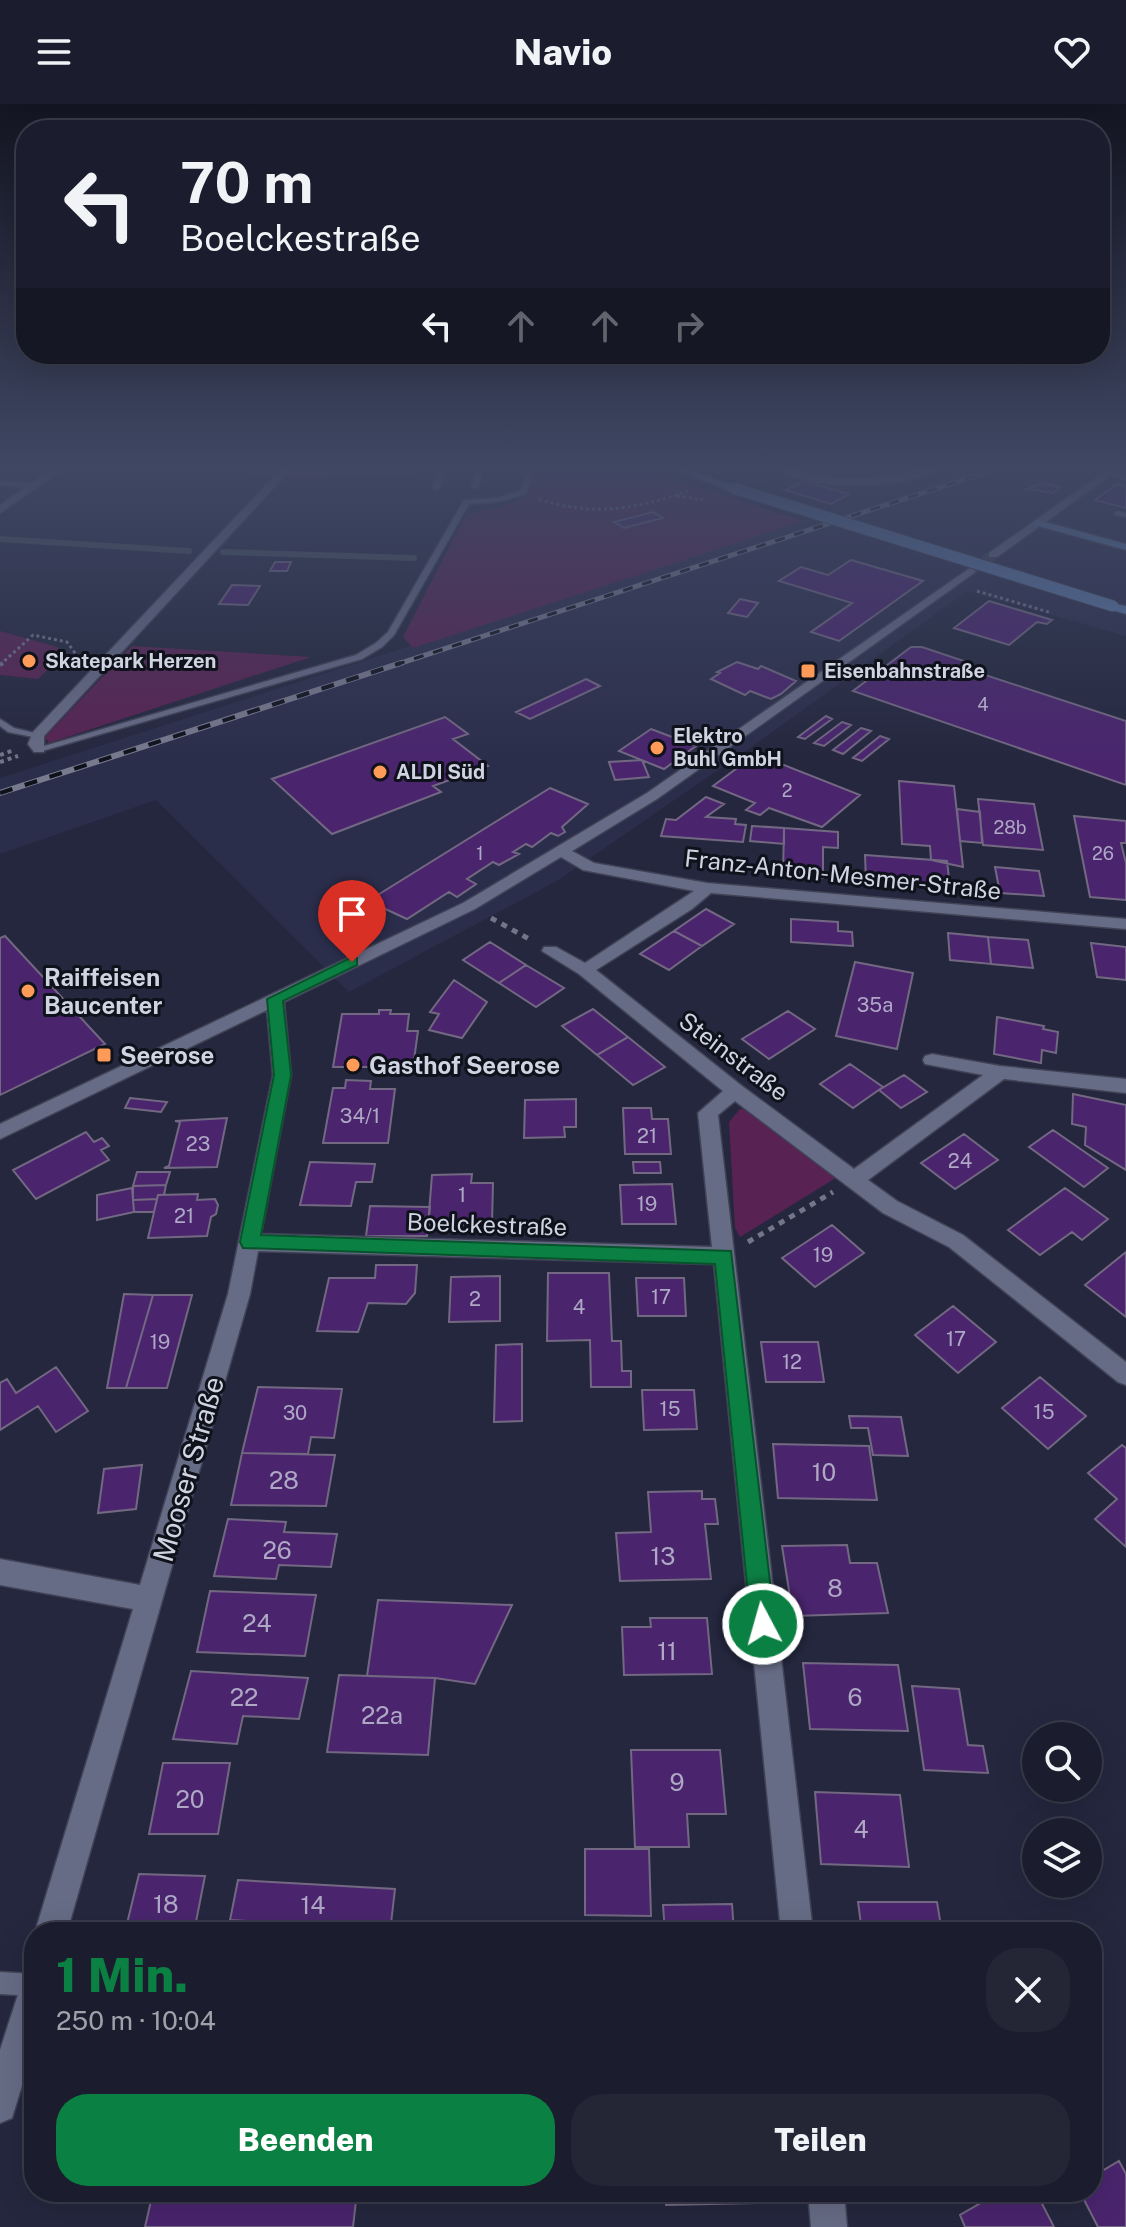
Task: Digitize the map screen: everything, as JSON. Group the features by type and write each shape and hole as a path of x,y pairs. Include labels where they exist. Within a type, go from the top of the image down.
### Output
{"main road":[{"path":"984,566 1126,610"}],"street":[{"path":"38,742 196,566"},
{"path":"0,1132 469,906 652,796 970,571"},
{"name":"Franz-Anton-Mesmer-Straße","path":"561,851 589,867 707,888 1126,924"},
{"path":"585,970 686,906 707,888"},
{"name":"Steinstraße","path":"550,951 585,970 735,1091 890,1207 956,1241 1126,1375"},
{"name":"Mooser Straße","path":"54,1922 239,1294 282,1075 275,999"},
{"path":"932,1060 1000,1072 1126,1086"},
{"path":"854,1180 1000,1072"},
{"path":"735,1091 708,1113 796,1922"},
{"name":"Boelckestraße","path":"250,1242 724,1256"},
{"path":"0,1572 149,1599"},
{"path":"0,2106 24,2023"},
{"path":"827,2202 829,2227"}],"lane":[{"path":"0,722 38,742 359,657 391,633 431,566"},
{"path":"399,597 413,598"},
{"path":"0,1983 24,1987"}],"path":[{"path":"0,665 33,635 67,642 78,659 103,666"},
{"path":"469,906 550,951"},
{"path":"724,1256 854,1180"}],"shaded area":[{"path":"439,566 665,566 413,648 403,637"},
{"path":"659,566 1126,566 1126,636 967,591 760,741 557,881 349,992 156,800 0,854 0,778"},
{"name":"Skatepark Herzen","path":"0,631 57,647 62,655 38,679 0,675"},
{"path":"132,646 311,657 49,743 45,737"},
{"path":"740,1109 752,1110 839,1176 740,1237 735,1228 729,1122"}],"building":[{"path":"273,566 289,566 287,571 270,571"},
{"path":"842,566 872,566 923,581 839,641 811,632 852,603 779,581 801,567 828,575"},
{"path":"232,585 260,586 248,605 219,604"},
{"path":"740,599 758,603 747,617 728,613"},
{"path":"989,601 1052,620 1047,624 1037,622 1009,645 954,628"},
{"path":"911,647 922,647 964,661 969,666 967,669 1126,721 1126,785 853,691"},
{"path":"737,662 758,669 761,666 796,681 771,699 750,691 745,695 711,679 720,673 717,672"},
{"path":"586,679 600,686 530,719 516,712"},
{"path":"826,716 832,719 805,739 798,737"},
{"name":"ALDI Süd","path":"445,717 468,734 453,739 488,766 433,786 441,792 332,834 272,779"},
{"path":"842,722 851,725 824,746 814,743"},
{"path":"861,728 871,731 843,754 833,750"},
{"name":"Elektro Buhl GmbH","path":"651,729 696,746 664,769 619,751"},
{"path":"880,736 889,739 862,761 853,758"},
{"path":"756,754 860,795 822,827 769,808 760,815 746,810 755,803 713,786"},
{"path":"642,760 649,777 615,780 609,762"},
{"path":"899,781 954,786 963,867 931,860 930,846 902,844"},
{"path":"550,788 588,804 562,827 565,832 558,836 551,833 532,847 526,844 513,852 519,854 499,865 493,862 467,879 476,884 457,897 449,892 407,919 368,901"},
{"path":"706,797 724,804 706,817 736,819 735,824 746,825 743,842 661,836 666,819 676,820"},
{"path":"978,799 1034,804 1043,850 983,845"},
{"path":"957,809 980,812 982,843 960,841"},
{"path":"1074,816 1126,821 1126,843 1121,843 1126,863 1126,900 1090,897"},
{"path":"752,826 784,828 784,844 750,841"},
{"path":"784,828 838,832 838,848 823,847 823,878 783,875"},
{"path":"865,855 947,861 950,887 866,880"},
{"path":"995,867 1039,871 1044,896 1000,893"},
{"path":"706,909 734,924 702,946 674,931"},
{"path":"791,919 838,922 838,931 852,932 853,946 791,942"},
{"path":"674,931 702,946 669,970 640,954"},
{"path":"948,933 988,937 991,964 950,960"},
{"name":"Raiffeisen Baucenter","path":"5,936 105,1044 0,1095 0,938"},
{"path":"988,937 1028,940 1033,968 991,964"},
{"path":"490,942 526,965 499,983 463,960"},
{"path":"1091,943 1126,947 1126,980 1097,977"},
{"path":"855,962 913,973 897,1049 836,1036"},
{"path":"526,965 564,988 536,1007 499,983"},
{"path":"454,980 487,1002 462,1038 429,1030 439,1014 430,1012"},
{"path":"593,1009 628,1037 597,1055 562,1026"},
{"path":"379,1010 391,1010 390,1014 409,1014 407,1031 418,1031 413,1067 333,1067 342,1014 379,1014"},
{"path":"788,1011 815,1029 769,1059 742,1039"},
{"path":"997,1017 1044,1026 1043,1029 1058,1032 1056,1053 1042,1050 1041,1063 994,1054"},
{"path":"628,1037 665,1067 633,1085 597,1055"},
{"path":"850,1064 883,1087 853,1108 820,1084"},
{"path":"904,1075 927,1092 901,1108 879,1090"},
{"path":"346,1080 371,1081 370,1089 395,1089 388,1143 323,1143 333,1088 345,1088"},
{"path":"1073,1094 1126,1105 1126,1170 1085,1145 1086,1127 1072,1124"},
{"path":"130,1098 167,1102 161,1112 125,1108"},
{"path":"576,1099 576,1127 564,1127 565,1137 524,1138 525,1100"},
{"path":"623,1108 651,1108 652,1119 668,1119 671,1154 625,1154"},
{"path":"227,1118 217,1167 164,1168 169,1166 180,1122 175,1121"},
{"path":"1053,1130 1108,1168 1084,1187 1029,1147"},
{"path":"86,1132 94,1142 102,1138 109,1146 101,1150 109,1160 36,1199 13,1170"},
{"path":"964,1134 998,1160 955,1189 921,1163"},
{"path":"310,1162 375,1164 372,1182 356,1182 351,1206 300,1205"},
{"path":"633,1162 660,1162 661,1173 634,1173"},
{"path":"137,1172 170,1172 166,1185 133,1186"},
{"path":"472,1174 471,1183 493,1183 492,1224 428,1225 432,1175"},
{"path":"672,1184 676,1224 622,1224 620,1185"},
{"path":"166,1185 164,1195 158,1195 157,1199 133,1200 133,1186"},
{"path":"132,1188 134,1212 97,1220 97,1195"},
{"path":"1065,1188 1108,1219 1082,1240 1072,1232 1040,1255 1008,1230"},
{"path":"198,1194 197,1200 215,1199 218,1205 216,1214 211,1217 207,1236 148,1238 158,1195"},
{"path":"157,1199 154,1212 134,1212 133,1200"},
{"path":"370,1206 430,1207 427,1236 366,1236"},
{"path":"832,1225 864,1253 815,1287 782,1258"},
{"path":"1126,1252 1126,1317 1085,1285"},
{"path":"376,1265 417,1265 415,1293 406,1304 368,1303 358,1332 317,1331 329,1278 375,1278"},
{"path":"548,1273 609,1273 612,1341 621,1341 622,1371 631,1371 631,1387 591,1387 590,1340 547,1341"},
{"path":"500,1276 500,1321 449,1322 451,1277"},
{"path":"636,1278 684,1278 686,1316 638,1316"},
{"path":"124,1294 153,1295 126,1388 107,1388"},
{"path":"153,1295 192,1295 167,1388 126,1388"},
{"path":"953,1306 996,1342 958,1373 915,1335"},
{"path":"761,1342 818,1342 824,1382 766,1382"},
{"path":"522,1344 522,1421 494,1422 496,1345"},
{"path":"56,1367 88,1411 56,1432 38,1406 0,1430 0,1383 7,1379 16,1393"},
{"path":"1040,1377 1086,1416 1048,1449 1002,1408"},
{"path":"258,1387 342,1389 334,1438 311,1437 308,1454 242,1453"},
{"path":"642,1390 694,1390 697,1429 644,1430"},
{"path":"849,1416 901,1417 908,1456 873,1455 868,1428 851,1428"},
{"path":"773,1444 869,1446 877,1500 778,1498"},
{"path":"1122,1445 1126,1448 1126,1547 1095,1519 1117,1499 1088,1473"},
{"path":"242,1453 335,1455 326,1506 231,1505"},
{"path":"142,1465 136,1509 98,1513 104,1469"},
{"path":"702,1491 702,1499 715,1499 718,1524 705,1524 711,1579 620,1581 616,1533 651,1532 648,1492"},
{"path":"228,1519 286,1522 284,1532 337,1534 331,1567 279,1565 276,1579 214,1576"},
{"path":"847,1545 850,1563 877,1563 888,1613 793,1616 782,1546"},
{"path":"210,1591 316,1595 305,1656 197,1652"},
{"path":"378,1600 512,1605 475,1684 435,1678 367,1676"},
{"path":"650,1618 707,1618 712,1674 624,1675 622,1627 651,1627"},
{"path":"803,1663 898,1665 908,1731 810,1729"},
{"path":"191,1671 308,1678 299,1719 243,1716 237,1744 173,1739"},
{"path":"339,1675 435,1678 428,1755 327,1752"},
{"path":"912,1686 959,1689 968,1745 983,1746 988,1773 924,1770"},
{"path":"631,1750 720,1750 726,1814 687,1814 689,1847 635,1847"},
{"path":"163,1763 230,1763 218,1834 149,1834"},
{"path":"815,1792 900,1795 909,1867 821,1864"},
{"path":"585,1849 649,1849 651,1916 585,1915"},
{"path":"139,1874 205,1876 196,1922 127,1922"},
{"path":"238,1880 395,1889 391,1922 230,1920"},
{"path":"858,1902 937,1902 940,1922 861,1922"},
{"path":"732,1904 733,1922 664,1922 663,1905"},
{"path":"1119,2161 1126,2174 1126,2227 1098,2227 1085,2202 1102,2202 1102,2171"},
{"path":"151,2202 356,2202 353,2227 145,2227"},
{"path":"666,2202 756,2203 666,2205"},
{"path":"983,2202 1041,2202 1054,2227 965,2227 960,2215"}],"tunnel":[{"path":"970,571 977,566"}],"railway":[{"path":"395,665 698,566"},
{"path":"0,793 401,663"}],"place":[{"name":"Skatepark Herzen","path":"29,661"},
{"name":"Eisenbahnstraße","path":"808,671"},
{"name":"Elektro Buhl GmbH","path":"657,748"},
{"name":"ALDI Süd","path":"380,772"},
{"name":"Raiffeisen Baucenter","path":"28,991"},
{"name":"Seerose","path":"104,1055"},
{"name":"Gasthof Seerose","path":"353,1065"}],"route":[{"path":"352,962 275,999 282,1075 250,1242 724,1256 763,1624"}]}
